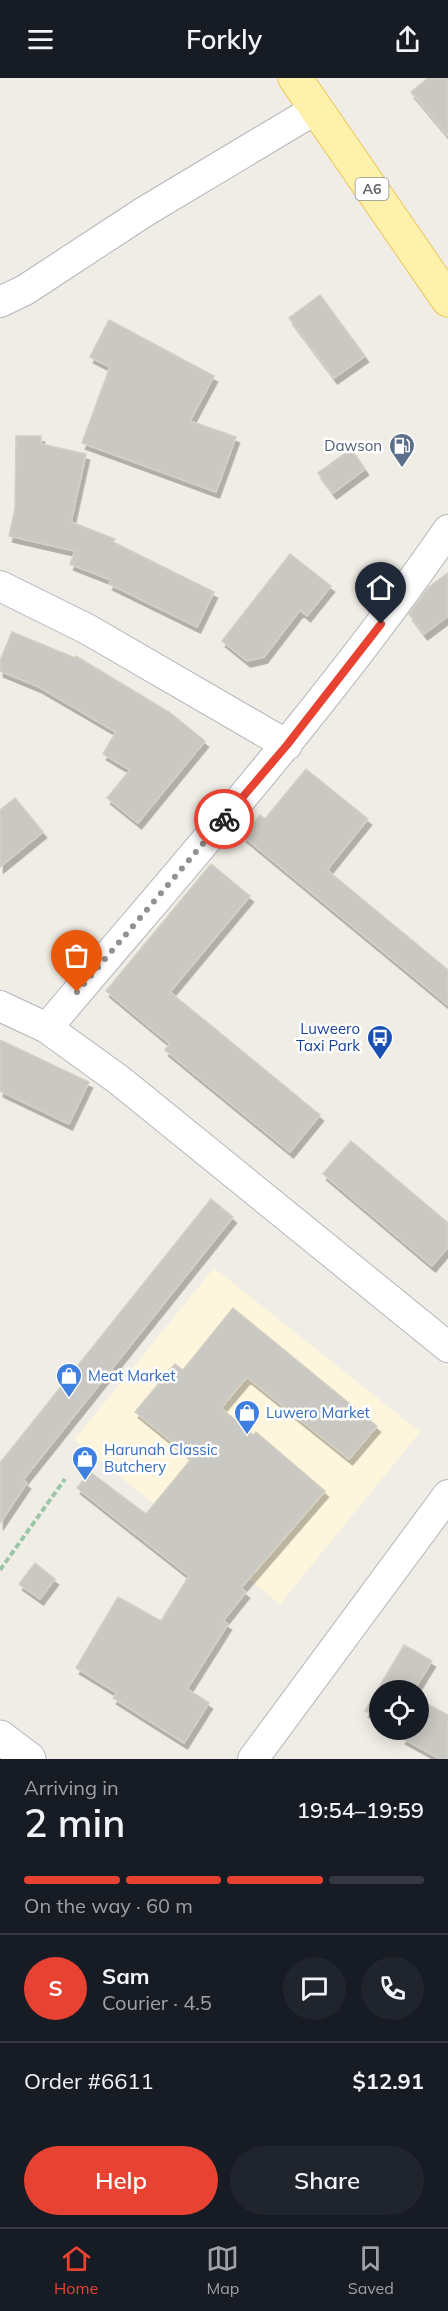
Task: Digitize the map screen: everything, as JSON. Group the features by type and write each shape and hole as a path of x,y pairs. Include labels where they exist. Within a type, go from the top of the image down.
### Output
{"main road":[{"name":"A6","path":"295,78 448,300"},
{"path":"0,1737 29,1759"}],"street":[{"path":"0,302 25,290 144,212 316,109"},
{"path":"47,1028 287,745 408,589 448,530"},
{"path":"0,586 87,629 287,745"},
{"path":"0,1006 47,1028 119,1080 448,1347"},
{"path":"253,1759 448,1495"}],"path":[{"path":"0,1570 65,1479"}],"shaded area":[{"name":"Luwero Market","path":"214,1268 420,1432 280,1604 74,1440"}],"building":[{"path":"428,78 448,78 448,136 411,92"},
{"path":"320,295 365,356 334,378 289,318"},
{"path":"109,320 214,376 190,421 236,437 216,492 82,443 110,367 90,357"},
{"path":"16,436 41,436 41,444 86,454 71,522 115,539 113,542 214,592 197,627 109,584 111,580 70,564 75,551 9,536 15,509"},
{"path":"351,449 365,469 333,493 318,473"},
{"path":"290,554 331,586 307,616 300,610 264,657 247,661 222,641"},
{"path":"448,573 448,616 424,634 409,614 429,587"},
{"path":"12,632 75,658 76,656 169,712 205,741 138,823 107,798 130,770 103,754 116,732 39,687 0,671 0,661"},
{"path":"306,769 368,819 327,870 448,970 448,1005 243,836 260,815 265,819"},
{"path":"15,798 43,832 0,867 0,810"},
{"path":"211,864 250,896 170,992 320,1115 290,1152 165,1050 170,1044 106,991"},
{"path":"0,1040 89,1082 69,1124 0,1091"},
{"path":"351,1141 448,1223 448,1247 432,1266 323,1174"},
{"path":"211,1199 233,1217 23,1480 27,1483 0,1523 0,1463"},
{"path":"233,1308 377,1426 349,1459 247,1377 221,1408 253,1435 256,1432 325,1491 241,1588 246,1592 223,1621 228,1624 187,1689 209,1703 184,1743 113,1698 117,1693 76,1668 118,1597 161,1621 189,1576 77,1488 90,1472 146,1514 192,1458 135,1412 175,1364 183,1370"},
{"path":"35,1563 55,1579 40,1599 19,1584"},
{"path":"404,1645 432,1661 420,1680 383,1680"},
{"path":"429,1705 448,1715 448,1759 440,1759 406,1740 429,1740"}],"way so far":[{"path":"77,992 224,819"}],"place":[{"name":"Dawson","path":"402,469"},
{"name":"Luweero Taxi Park","path":"380,1061"},
{"name":"Meat Market","path":"69,1399"},
{"name":"Luwero Market","path":"247,1436"},
{"name":"Harunah Classic Butchery","path":"85,1482"}],"route":[{"path":"224,819 287,745 381,624"}]}
